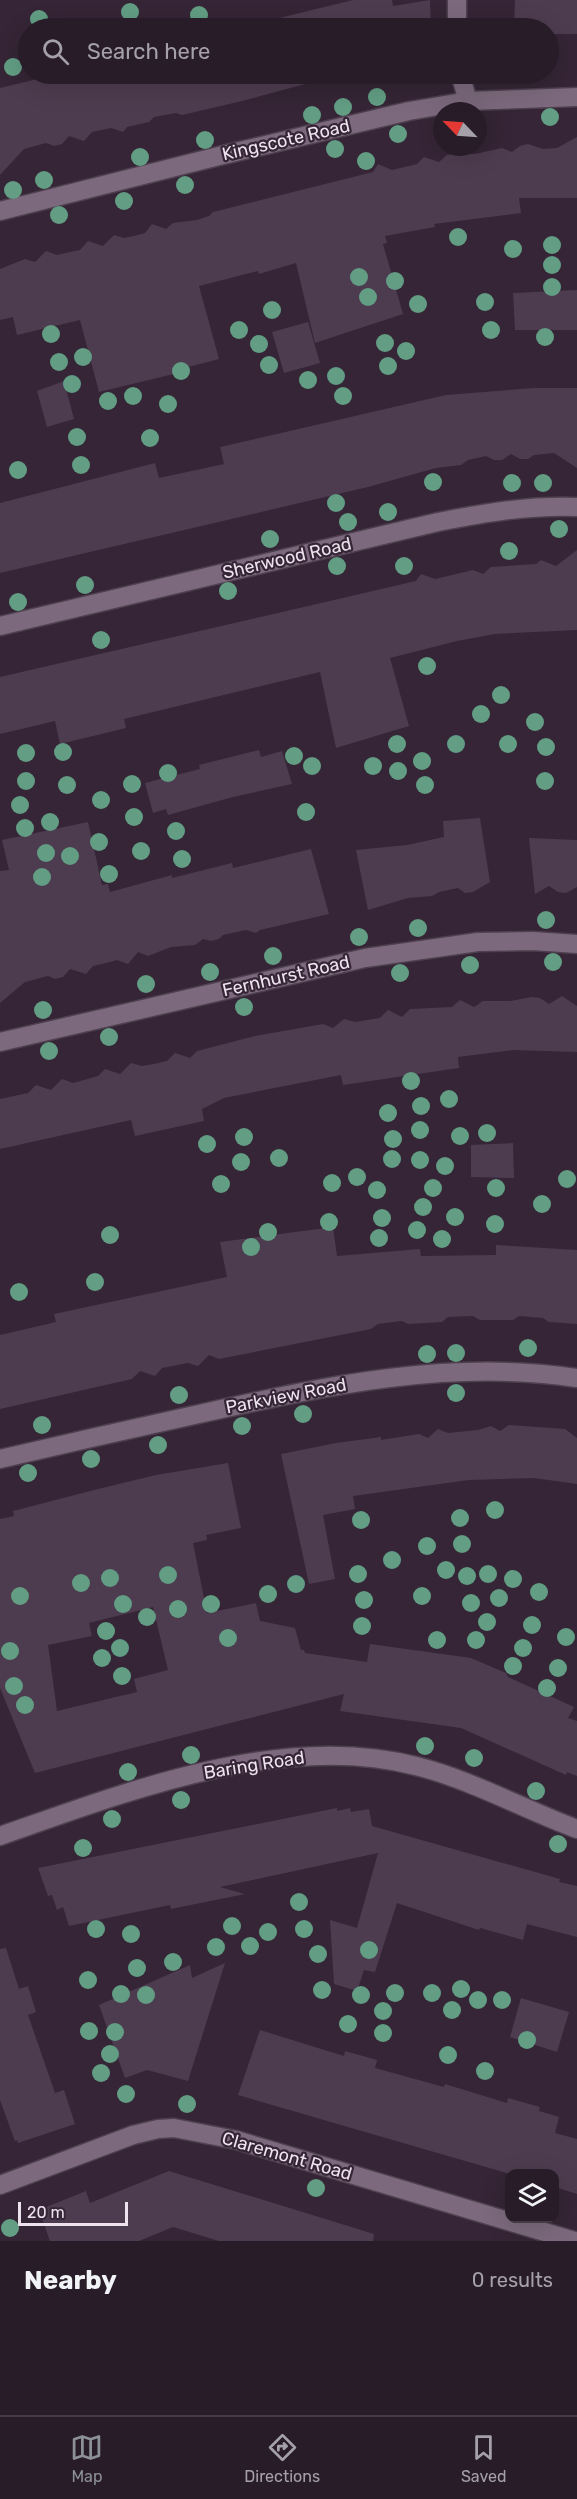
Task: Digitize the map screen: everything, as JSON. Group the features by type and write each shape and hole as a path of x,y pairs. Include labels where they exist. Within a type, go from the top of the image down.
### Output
{"street":[{"path":"457,0 457,18"},
{"path":"463,84 468,100"},
{"name":"Kingscote Road","path":"0,211 223,154 409,111 468,100 577,97"},
{"name":"Sherwood Road","path":"0,626 438,522 503,510 547,506 577,507"},
{"name":"Fernhurst Road","path":"0,1042 364,958 478,942 532,941 577,944"},
{"name":"Parkview Road","path":"0,1459 252,1402 341,1384 396,1376 478,1370 515,1370 577,1378"},
{"name":"Baring Road","path":"0,1836 106,1799 165,1782 227,1767 308,1755 379,1758 447,1774 577,1829"},
{"name":"Claremont Road","path":"0,2185 133,2135 174,2128 236,2140 575,2241"}],"building":[{"path":"353,0 392,0 393,6 430,0 431,18 280,18"},
{"path":"515,0 577,0 577,34 559,34 559,18 514,18"},
{"path":"18,84 306,84 182,115 176,113 154,117 149,122 127,127 123,132 111,128 92,132 84,141 69,136 62,144 54,146 46,143 24,149 0,175 0,88"},
{"path":"577,137 577,198 519,198 521,213 434,224 435,227 385,236 387,243 383,244 403,314 315,343 296,263 259,274 258,271 199,286 219,359 181,369 182,372 99,392 80,320 17,335 13,317 0,320 0,269 25,259 35,262 46,251 57,255 80,250 88,241 103,246 114,235 124,238 145,233 152,224 166,229 173,223 197,220 213,212 373,172 378,164 392,170 417,164 424,157 439,162 446,156 487,156 487,151 502,148 512,152 528,144 543,149 557,148"},
{"path":"577,290 577,330 515,330 513,293"},
{"path":"308,322 320,363 284,373 272,332"},
{"path":"64,381 74,419 47,427 37,391"},
{"path":"534,388 577,388 577,468 554,453 534,455 528,459 520,459 511,454 502,460 494,460 486,456 468,460 461,465 436,468 368,487 0,573 0,503 155,463 159,478 224,464 220,447 446,395"},
{"path":"577,550 577,630 495,634 390,658 409,726 336,748 320,672 124,719 126,728 60,744 55,721 0,734 0,677 416,581 421,574 435,579 473,570 483,574 491,567 536,564 541,560 556,566"},
{"path":"259,750 261,757 282,751 292,784 168,815 166,809 153,813 145,783 200,769 199,765"},
{"path":"480,818 490,882 473,892 465,893 458,888 432,896 408,898 368,910 356,850 407,845 444,837 443,821"},
{"path":"88,822 102,885 108,884 110,892 172,875 172,878 232,863 233,868 311,849 329,914 260,930 256,933 246,930 223,935 211,941 203,939 195,945 171,947 148,956 138,952 128,964 117,960 93,966 86,974 70,969 63,977 55,979 48,976 25,982 0,1003 0,871 9,870 2,840"},
{"path":"529,838 577,840 577,887 566,893 558,892 549,886 535,894"},
{"path":"562,996 577,1006 577,1052 513,1050 458,1057 459,1068 343,1085 341,1075 224,1098 202,1109 204,1121 135,1136 131,1120 0,1149 0,1099 28,1093 36,1085 51,1090 62,1079 73,1083 98,1076 105,1069 120,1074 131,1063 142,1066 154,1064 167,1061 175,1053 190,1058 197,1051 255,1036 323,1024 333,1028 344,1019 355,1022 380,1018 388,1010 402,1017 410,1009 452,1007 460,1000 474,1007 483,1001 511,1001 531,997 540,998 549,1004"},
{"path":"513,1143 514,1178 471,1177 471,1145"},
{"path":"333,1227 337,1256 420,1249 421,1256 496,1255 496,1245 577,1250 577,1324 549,1322 543,1318 519,1316 513,1320 480,1320 473,1316 448,1317 442,1322 408,1324 402,1321 378,1324 371,1329 219,1359 209,1355 198,1366 188,1363 162,1368 155,1376 140,1371 132,1379 0,1409 0,1335 56,1322 54,1314 227,1277 220,1242"},
{"path":"509,1425 565,1429 577,1438 577,1484 534,1478 469,1480 353,1496 355,1509 323,1515 335,1579 309,1584 281,1454 381,1437 381,1440 419,1434 428,1438 438,1429 448,1433 478,1430 491,1426 500,1431"},
{"path":"228,1463 241,1528 206,1535 207,1540 193,1543 207,1613 256,1603 260,1621 295,1628 301,1650 305,1653 367,1662 370,1644 471,1658 506,1673 508,1677 574,1707 568,1718 577,1721 577,1776 567,1772 566,1775 461,1728 340,1711 344,1694 35,1773 0,1688 0,1519 14,1516 13,1511 156,1475","holes":["153,1607 168,1670 134,1679 137,1692 57,1711 48,1645 92,1636 89,1623"]},
{"path":"337,1808 337,1811 350,1808 351,1812 369,1809 372,1826 560,1879 559,1882 577,1886 577,1937 527,1924 523,1940 480,1928 479,1930 397,1903 375,1972 364,1970 357,1991 334,1984 330,1920 357,1928 378,1853 220,1887 245,1894 171,1909 170,1905 69,1926 63,1907 57,1910 52,1895 48,1896 38,1868"},
{"path":"6,1948 19,1989 28,1986 36,2012 28,2015 55,2093 64,2090 75,2124 18,2143 17,2140 15,2141 0,2100 0,1949"},
{"path":"225,1963 188,2081 147,2070 125,2078 99,2005 190,1965 192,1978"},
{"path":"521,1998 569,2012 557,2052 510,2037"},
{"path":"260,2030 344,2056 345,2051 377,2060 375,2068 444,2087 445,2084 507,2103 508,2098 540,2107 539,2111 559,2117 555,2133 577,2139 577,2194 559,2188 559,2169 505,2169 505,2173 238,2095"},
{"path":"169,2171 374,2234 373,2241 219,2241 173,2227 139,2241 50,2241 39,2210 86,2191 90,2203"}]}
